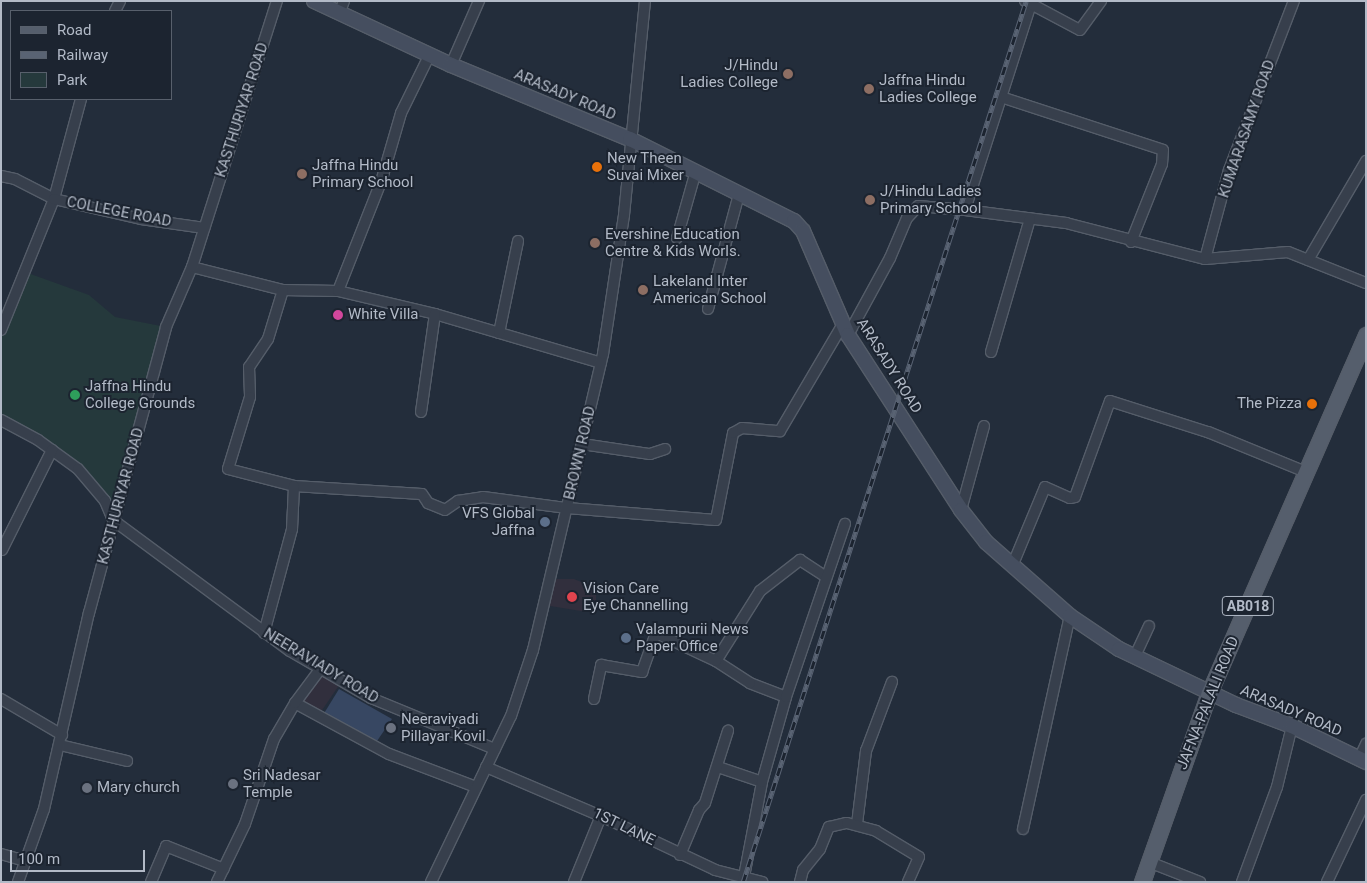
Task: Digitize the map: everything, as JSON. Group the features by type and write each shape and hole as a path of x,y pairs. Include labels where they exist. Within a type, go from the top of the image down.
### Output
{"main road":[{"name":"ARASADY ROAD","path":"314,1 341,8 451,65 630,139 794,220 803,231 846,329 961,510 986,542 1070,616 1135,656 1209,693 1292,726 1362,760"},
{"name":"JAFNA-PALALI ROAD","path":"1142,882 1209,693 1366,335"}],"street":[{"name":"KASTHURIYAR ROAD","path":"18,882 44,809 113,520 166,327 192,267 277,1"},
{"path":"451,65 479,1"},
{"name":"BROWN ROAD","path":"431,882 495,749 533,650 601,363 624,215 645,1"},
{"path":"965,210 1002,97 1030,2 1080,30 1101,1"},
{"name":"KUMARASAMY ROAD","path":"1205,259 1229,170 1294,1"},
{"path":"338,291 381,182 401,113 430,54"},
{"path":"1002,97 1164,150 1162,164 1132,242"},
{"path":"1,176 14,179 54,199 81,100"},
{"path":"1308,260 1366,161"},
{"path":"677,238 696,171"},
{"path":"708,309 739,194"},
{"name":"COLLEGE ROAD","path":"1,330 54,199 141,219 204,228"},
{"path":"283,290 268,339 249,367 250,397 228,469 294,486 402,490 422,494 428,503 446,510 458,501 483,497 567,508 716,520 733,433 742,428 780,431 890,258 907,218 918,206 965,210 1066,224 1205,259 1288,252 1366,283"},
{"path":"991,352 1030,219"},
{"path":"499,333 518,241"},
{"path":"192,267 283,290 338,291 434,314 601,363"},
{"path":"421,412 434,314"},
{"path":"1013,564 1045,487 1070,498 1075,497 1110,401 1216,435 1306,472"},
{"path":"1,420 52,450 78,469 105,501 113,520"},
{"path":"961,510 984,426"},
{"path":"582,444 650,454 664,449"},
{"path":"2,550 52,450"},
{"path":"264,632 292,529 294,486"},
{"name":"NEERAVIADY ROAD","path":"113,520 264,632 321,668 387,705 495,749"},
{"path":"744,880 762,782 786,697 845,524"},
{"path":"716,661 760,591 800,560 826,577"},
{"path":"1023,829 1070,616"},
{"path":"1135,656 1150,626"},
{"path":"594,699 601,665 642,672 656,633 716,661 750,683 786,697"},
{"path":"217,882 245,824 266,758 295,703 321,668"},
{"path":"857,824 866,752 892,682"},
{"path":"1,699 61,740 127,761"},
{"path":"295,703 389,754 476,787"},
{"path":"1242,882 1277,787 1292,726"},
{"path":"680,855 699,810 705,803 728,731"},
{"path":"1362,760 1366,744"},
{"name":"1ST LANE","path":"486,767 601,816 714,870 744,880 762,882"},
{"path":"718,767 762,782"},
{"path":"1327,882 1366,800"},
{"path":"574,882 601,816"},
{"path":"800,882 803,870 820,849 829,827 836,823 857,824 906,846 919,857 908,882"},
{"path":"152,882 166,846 224,869"},
{"path":"1,854 25,861"},
{"path":"1149,862 1200,882"}],"shaded area":[{"name":"Vision Care Eye Channelling","path":"550,579 574,579 596,588 596,606 587,612 544,605"},
{"path":"321,668 342,681 318,716 295,703"}],"green space":[{"name":"Jaffna Hindu College Grounds","path":"25,272 89,295 115,317 166,327 113,520 78,469 1,420 1,330"}],"water":[{"path":"339,689 392,719 375,744 323,715"}],"railway":[{"path":"743,882 1026,1"}],"place":[{"name":"J/Hindu Ladies College","path":"788,74"},
{"name":"Jaffna Hindu Ladies College","path":"869,89"},
{"name":"New Theen Suvai Mixer","path":"597,167"},
{"name":"Jaffna Hindu Primary School","path":"302,174"},
{"name":"J/Hindu Ladies Primary School","path":"870,200"},
{"name":"Evershine Education Centre & Kids Worls.","path":"595,243"},
{"name":"Lakeland Inter American School","path":"643,290"},
{"name":"White Villa","path":"338,315"},
{"name":"Jaffna Hindu College Grounds","path":"75,395"},
{"name":"The Pizza","path":"1312,404"},
{"name":"VFS Global Jaffna","path":"545,522"},
{"name":"Vision Care Eye Channelling","path":"572,597"},
{"name":"Valampurii News Paper Office","path":"626,638"},
{"name":"Neeraviyadi Pillayar Kovil","path":"391,728"},
{"name":"Sri Nadesar Temple","path":"233,784"},
{"name":"Mary church","path":"87,788"}]}
